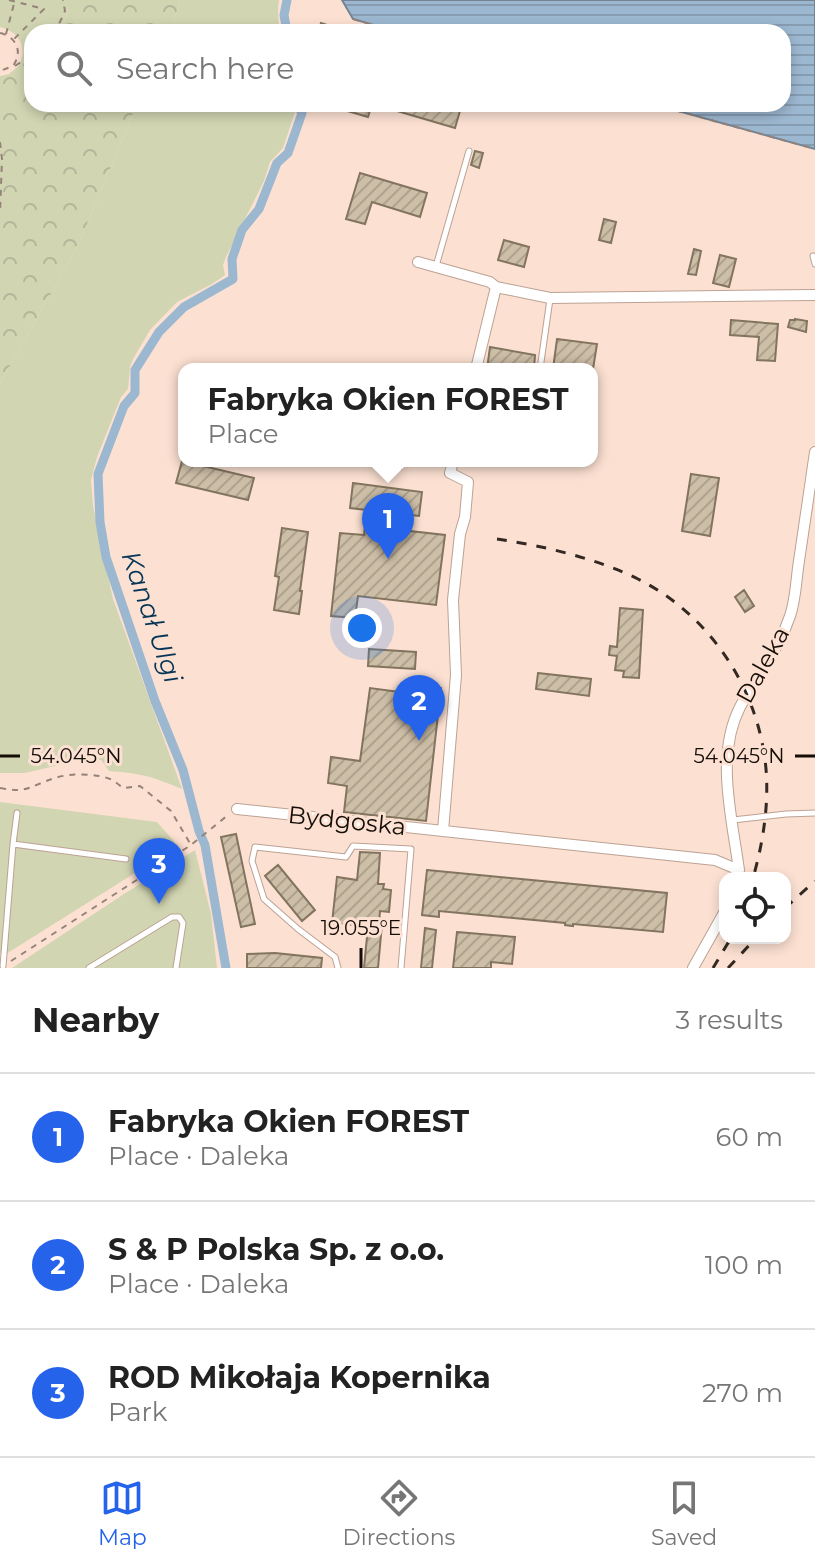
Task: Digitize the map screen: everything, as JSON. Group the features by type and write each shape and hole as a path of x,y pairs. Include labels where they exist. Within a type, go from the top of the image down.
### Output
{"street":[{"path":"418,262 490,282 496,287 550,298 815,295"},
{"path":"477,363 496,287"},
{"name":"Daleka","path":"738,872 727,780 729,738 741,705 778,647 791,612 815,452"},
{"path":"443,831 456,675 453,600 468,482 450,473 452,467"},
{"name":"Bydgoska","path":"237,809 715,860 735,872"},
{"path":"693,968 719,922"}],"lane":[{"path":"436,267 469,151"},
{"path":"813,256 815,264"},
{"path":"541,363 550,298"},
{"path":"3,966 17,813"},
{"path":"733,820 815,813"},
{"path":"13,844 126,859"},
{"path":"338,968 335,957 264,899 252,861 255,847 346,857 353,846 411,849 401,968"},
{"path":"90,968 172,917 179,917 183,923 176,968"}],"path":[{"path":"9,0 44,9 29,24"},
{"path":"58,24 65,11 63,0"},
{"path":"6,35 14,1"},
{"path":"353,19 370,24"},
{"path":"13,40 24,29"},
{"path":"0,33 13,40 18,49 16,61 9,69"},
{"path":"0,71 24,60"},
{"path":"682,112 815,149"},
{"path":"0,142 0,212"},
{"path":"0,788 30,790 56,777 72,775 112,779 123,788 140,786 171,811 191,845"},
{"path":"3,966 191,845 237,809"}],"green space":[{"path":"0,0 65,0 67,5 63,24 24,24 24,62 16,70 22,56 21,44 14,33 0,27"},
{"path":"65,0 180,0 173,24 63,24 67,10"},
{"path":"180,0 279,0 279,24 173,24"},
{"path":"24,62 24,112 134,112 77,248 0,383 0,76 9,74"},
{"path":"134,112 295,112 283,148 270,162 264,181 226,257 223,265 225,275 177,302 150,330 133,359 128,389 121,397 91,480 93,506 113,599 182,789 147,776 109,771 101,760 76,761 25,773 0,773 0,383 77,248"},
{"path":"0,802 157,822 178,846 6,954 0,953"},
{"path":"195,850 211,914 217,968 12,968 124,894"}],"water":[{"path":"342,0 815,0 815,149 682,112 791,112 791,24 370,24 353,19"}],"building":[{"path":"351,112 370,112 368,117"},
{"path":"400,112 460,112 455,128"},
{"path":"475,151 483,153 479,168 471,165"},
{"path":"360,173 427,193 420,217 372,202 365,224 346,219"},
{"path":"604,219 616,222 611,243 599,240"},
{"path":"504,240 529,247 524,267 498,260"},
{"path":"694,249 701,251 696,275 688,274"},
{"path":"720,255 736,259 729,287 713,283"},
{"path":"731,320 778,324 775,361 757,360 759,337 730,335"},
{"path":"790,320 807,321 806,332 788,327"},
{"path":"557,339 597,344 594,363 554,363"},
{"path":"490,347 535,355 534,363 488,363"},
{"path":"180,467 207,467 254,478 248,500 176,483"},
{"path":"691,474 719,478 710,536 682,531"},
{"path":"353,483 422,492 419,516 350,508"},
{"path":"365,526 445,535 436,605 358,596 355,618 331,616 340,533 364,535"},
{"path":"282,528 308,532 299,614 274,610"},
{"path":"744,590 754,606 745,612 735,597"},
{"path":"620,608 643,610 639,678 623,677 624,671 615,670 617,656 609,655 610,646 617,647"},
{"path":"369,649 416,652 415,669 368,666"},
{"path":"538,673 591,679 589,696 536,689"},
{"path":"416,685 441,688 426,821 344,812 347,786 328,783 331,757 360,761 370,688 415,694"},
{"path":"236,834 255,924 241,927 221,837"},
{"path":"360,852 380,853 378,884 384,884 383,889 391,890 389,912 380,911 379,923 382,924 378,968 364,968 368,926 332,923 337,877 357,880"},
{"path":"278,865 315,910 302,921 265,876"},
{"path":"427,870 667,893 663,932 573,926 439,911 439,917 422,915"},
{"path":"425,928 436,930 432,968 421,968"},
{"path":"457,932 515,937 512,964 491,962 491,968 453,968"},
{"path":"275,953 322,958 321,968 247,968 247,954"}],"waterway":[{"name":"Kanał Ulgi","path":"286,24 287,0"},
{"name":"Kanał Ulgi","path":"226,968 205,845 183,770 155,701 106,557 100,522 98,474 124,406 135,393 135,370 159,332 184,307 233,279 232,259 242,230 259,209 277,163 288,153 301,112"}],"railway":[{"path":"497,539 569,554 638,579 664,594 708,634 741,683 761,739 767,796 755,872"},
{"path":"791,903 815,881"},
{"path":"713,968 727,944"},
{"path":"728,968 750,944"}],"place":[{"name":"Fabryka Okien FOREST","path":"388,559"},
{"name":"S & P Polska Sp. z o.o.","path":"419,741"},
{"name":"ROD Mikołaja Kopernika","path":"159,904"}]}
